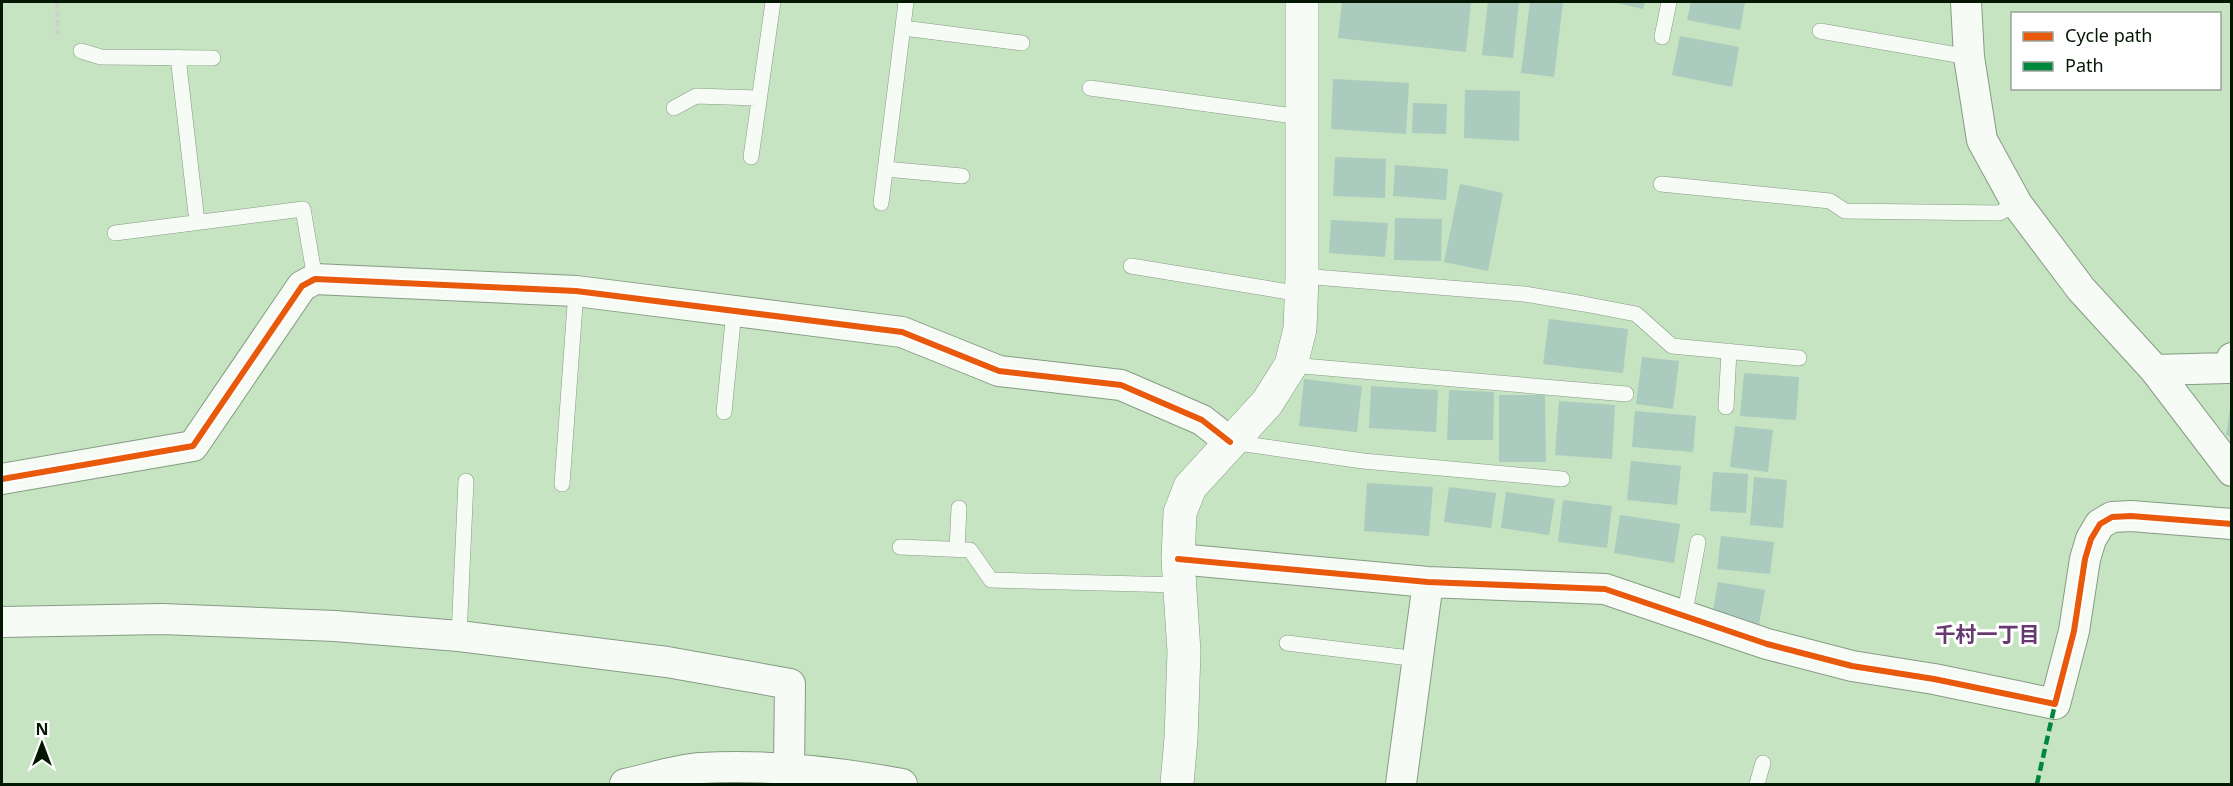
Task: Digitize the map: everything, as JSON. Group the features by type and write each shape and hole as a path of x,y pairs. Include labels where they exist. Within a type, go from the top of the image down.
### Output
{"street":[{"path":"1177,784 1184,652 1179,572 1180,513 1190,487 1267,403 1291,365 1300,329 1302,2"},
{"path":"1965,2 1969,57 1982,140 2017,204 2080,289 2155,370 2232,471"},
{"path":"2,479 193,446 302,286 315,279 576,291 902,332 999,371 1122,385 1202,420 1230,442"},
{"path":"2155,370 2228,368 2232,358"},
{"path":"1179,572 1605,588 1767,644 1852,666 1934,679 2055,704 2074,631 2085,559 2091,539 2100,524 2112,517 2131,516 2232,524"},
{"path":"1401,784 1428,582"},
{"path":"2,622 162,619 335,626 459,636 667,662 790,684 789,769"},
{"path":"625,784 699,768 789,769 902,784"}],"lane":[{"path":"751,157 773,2"},
{"path":"881,203 906,2"},
{"path":"1662,37 1669,2"},
{"path":"903,28 1022,43"},
{"path":"1820,31 1969,57"},
{"path":"81,51 101,57 213,58"},
{"path":"177,57 197,222"},
{"path":"1090,88 1301,117"},
{"path":"674,108 696,96 758,99"},
{"path":"885,169 962,176"},
{"path":"1661,184 1830,201 1845,211 1999,213 2017,204"},
{"path":"115,233 303,208 315,279"},
{"path":"1131,266 1301,285 1524,294 1636,314 1672,346 1798,358"},
{"path":"562,484 576,291"},
{"path":"724,412 734,311"},
{"path":"1726,406 1729,351"},
{"path":"1291,365 1626,394"},
{"path":"1230,442 1363,461 1562,478"},
{"path":"459,636 466,481"},
{"path":"957,550 959,508"},
{"path":"1684,617 1698,542"},
{"path":"900,547 970,550 991,580 1179,572"},
{"path":"1287,643 1418,659"},
{"path":"1757,784 1762,763"}],"building":[{"path":"1342,2 1471,2 1466,52 1338,38"},
{"path":"1488,2 1519,2 1513,58 1482,55"},
{"path":"1530,2 1563,2 1554,77 1521,73"},
{"path":"1613,2 1645,2 1643,9"},
{"path":"1691,2 1745,2 1740,30 1687,20"},
{"path":"1680,36 1739,47 1732,87 1672,75"},
{"path":"1333,79 1409,83 1406,134 1331,129"},
{"path":"1465,90 1520,91 1519,141 1464,138"},
{"path":"1413,103 1447,104 1446,134 1412,133"},
{"path":"1335,157 1386,159 1385,198 1333,196"},
{"path":"1395,165 1448,169 1446,200 1393,196"},
{"path":"1460,184 1503,193 1488,271 1444,262"},
{"path":"1395,218 1442,219 1441,261 1394,260"},
{"path":"1331,220 1388,223 1385,257 1329,253"},
{"path":"1549,319 1628,329 1623,373 1543,364"},
{"path":"1642,357 1679,361 1673,409 1636,404"},
{"path":"1744,373 1799,377 1796,420 1740,416"},
{"path":"1304,379 1362,386 1357,432 1299,426"},
{"path":"1371,386 1438,390 1436,432 1369,428"},
{"path":"1449,390 1494,392 1493,440 1447,440"},
{"path":"1499,395 1545,395 1546,462 1499,462"},
{"path":"1559,401 1615,405 1612,459 1555,455"},
{"path":"2230,409 2232,409 2232,436 2226,435"},
{"path":"1635,411 1696,416 1693,452 1632,447"},
{"path":"1735,426 1773,430 1768,472 1730,467"},
{"path":"1631,461 1681,466 1677,505 1627,500"},
{"path":"1713,472 1748,474 1746,513 1710,511"},
{"path":"1754,477 1787,480 1783,528 1750,525"},
{"path":"1367,483 1433,487 1429,536 1364,531"},
{"path":"1449,487 1496,493 1491,528 1444,522"},
{"path":"1506,492 1555,499 1549,535 1501,528"},
{"path":"1563,500 1612,506 1607,548 1558,542"},
{"path":"1620,515 1680,524 1674,563 1614,553"},
{"path":"1721,536 1774,542 1770,574 1717,569"},
{"path":"1718,582 1765,590 1759,625 1712,616"}],"marked path":[{"path":"2037,784 2055,704"}],"cycle path":[{"path":"2,479 193,446 302,286 315,279 576,291 902,332 999,371 1121,385 1202,420 1230,442"},
{"path":"1178,559 1428,582 1605,589 1767,644 1852,666 1934,679 2055,704 2074,631 2085,559 2091,539 2100,524 2112,517 2131,516 2232,524"}],"district":[{"name":"千村一丁目","path":"1987,634"}]}
